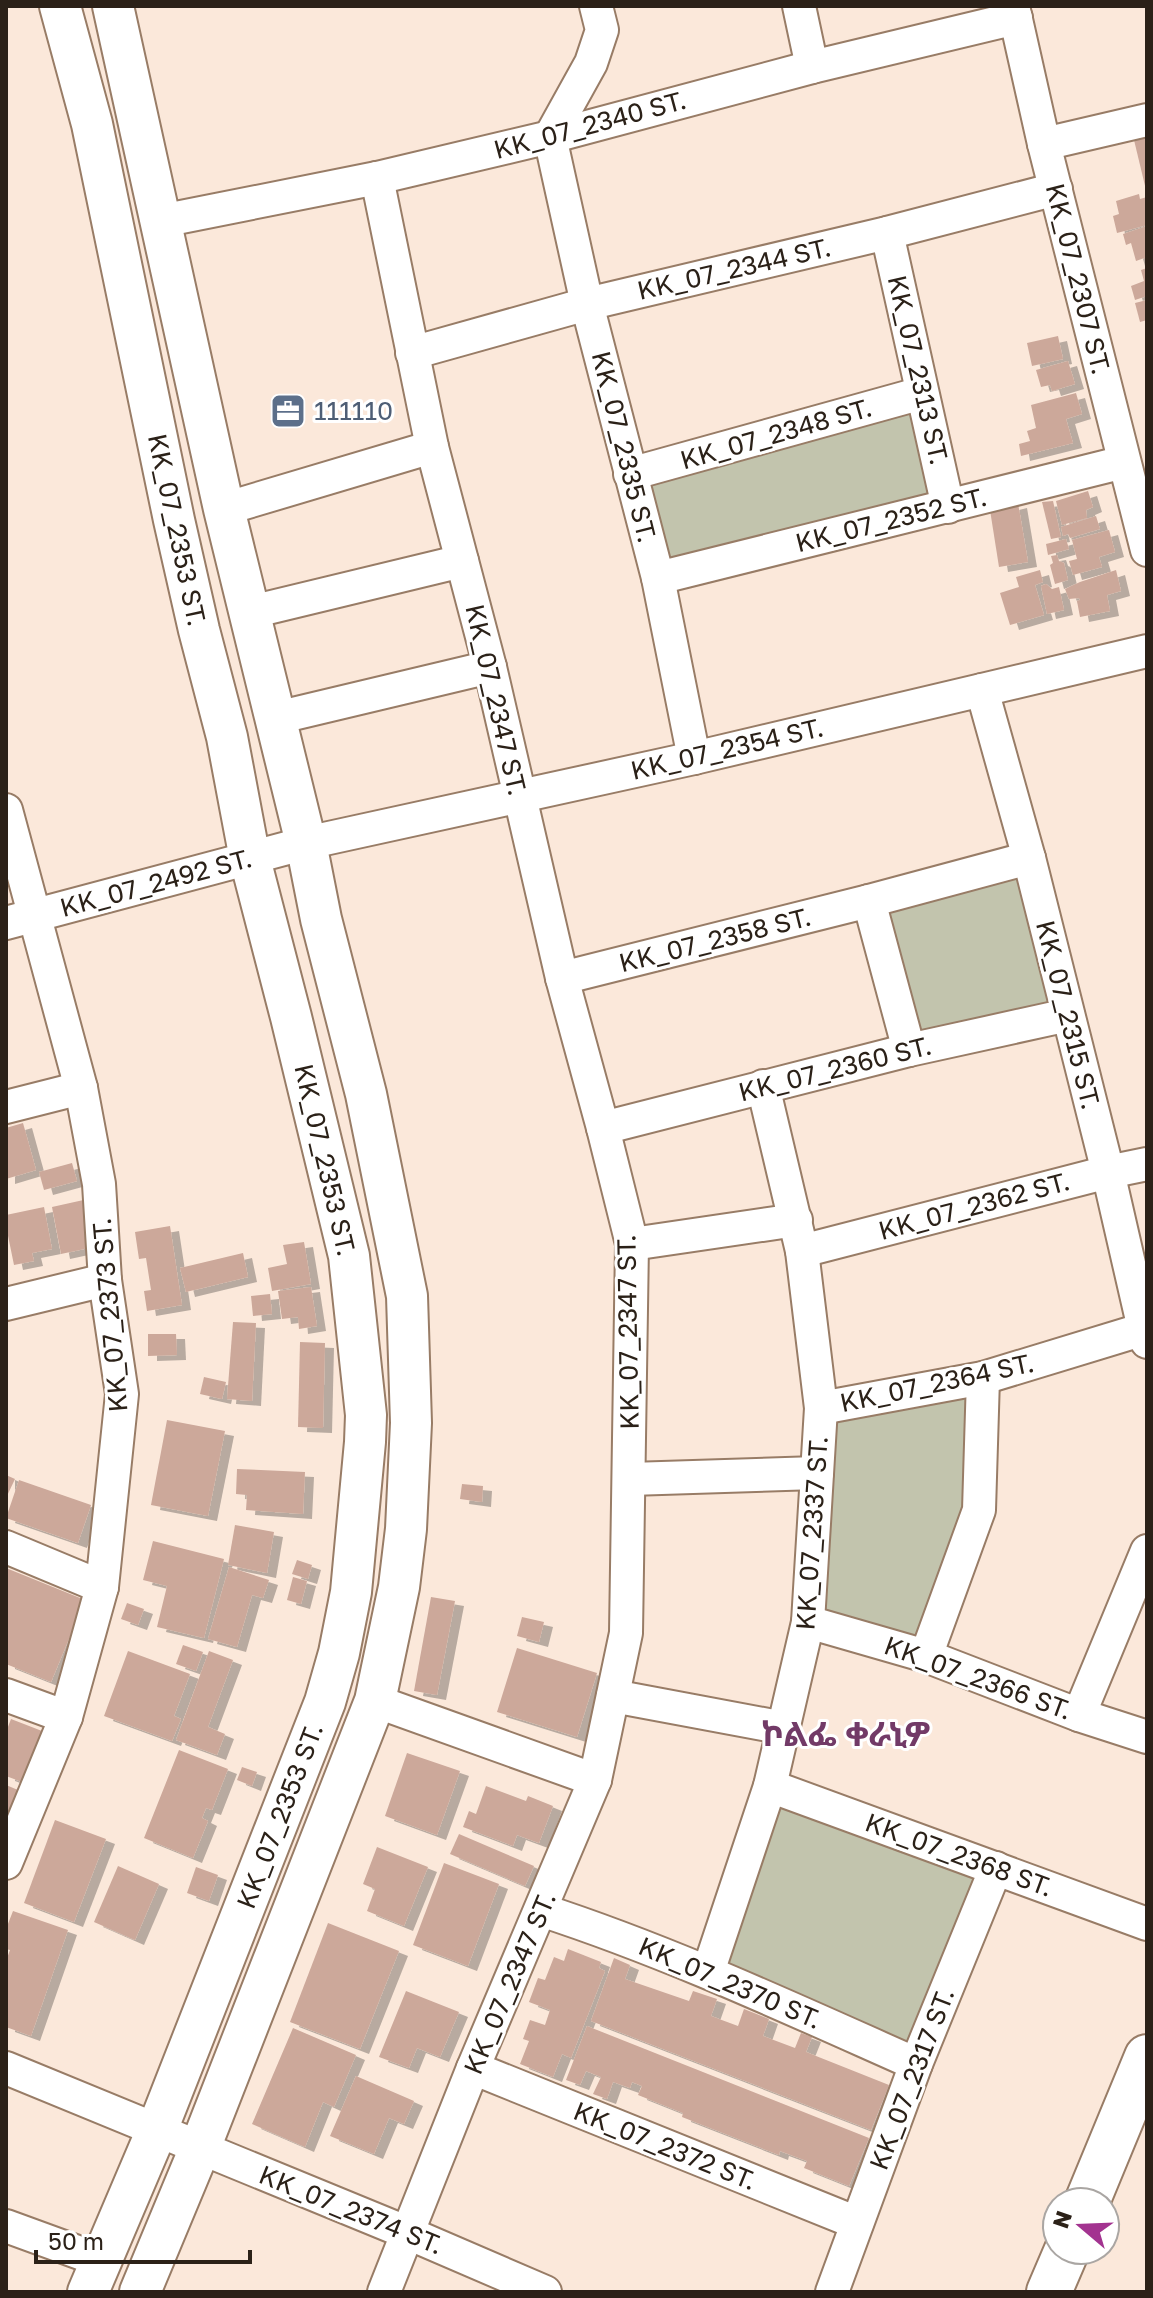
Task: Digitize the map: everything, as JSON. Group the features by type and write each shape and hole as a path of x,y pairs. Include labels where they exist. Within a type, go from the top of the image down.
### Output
{"main road":[{"path":"1094,2186 1147,2057"},
{"path":"1121,2186 1147,2122"},
{"path":"1049,2292 1060,2266"},
{"path":"1077,2292 1088,2266"}],"street":[{"name":"KK_07_2353 ST.","path":"60,6 92,124 174,520 227,737 250,859 349,1256 366,1415 351,1592 325,1702 157,2130 95,2276"},
{"name":"KK_07_2353 ST.","path":"113,6 224,509 306,843 321,919 366,1094 407,1296 411,1423 406,1529 399,1587 375,1701 200,2148 140,2292"},
{"path":"550,137 591,63 602,30 596,6"},
{"path":"799,6 812,67"},
{"name":"KK_07_2340 ST.","path":"161,221 377,178 550,137 1015,12"},
{"name":"KK_07_2307 ST.","path":"1015,12 1044,144 1147,550"},
{"path":"1044,144 1147,120"},
{"name":"KK_07_2335 ST.","path":"550,137 587,304 658,578 694,758"},
{"name":"KK_07_2347 ST.","path":"377,178 432,447 490,667 562,978 632,1244 626,1633 595,1780 473,2068 384,2292"},
{"name":"KK_07_2344 ST.","path":"412,353 587,304 887,233 1056,189"},
{"name":"KK_07_2313 ST.","path":"887,233 948,507"},
{"name":"KK_07_2348 ST.","path":"630,474 922,393"},
{"name":"KK_07_2353 ST.","path":"224,509 432,447"},
{"name":"KK_07_2352 ST.","path":"658,578 1124,462"},
{"path":"251,612 462,561"},
{"name":"KK_07_2354 ST.","path":"306,843 694,758 1147,651"},
{"path":"276,718 490,667"},
{"name":"KK_07_2315 ST.","path":"982,690 1029,858 1108,1172 1145,1335"},
{"name":"KK_07_2373 ST.","path":"6,810 21,919 81,1088 99,1184 105,1280 122,1394 102,1587 66,1717 6,1863"},
{"name":"KK_07_2492 ST.","path":"21,919 306,843"},
{"name":"KK_07_2358 ST.","path":"562,978 1029,858"},
{"path":"869,901 909,1050"},
{"name":"KK_07_2360 ST.","path":"603,1128 909,1050 1068,1015"},
{"name":"KK_07_2337 ST.","path":"708,1972 770,1786 808,1622 821,1408 802,1251 763,1086"},
{"path":"6,1107 81,1088"},
{"name":"KK_07_2362 ST.","path":"802,1251 1147,1164"},
{"path":"632,1244 796,1220"},
{"path":"6,1304 105,1280"},
{"name":"KK_07_2364 ST.","path":"821,1408 983,1378 1145,1335"},
{"path":"926,1656 979,1510 983,1378"},
{"path":"630,1479 817,1473"},
{"path":"6,1547 102,1587"},
{"path":"1079,1715 1147,1551"},
{"name":"KK_07_2366 ST.","path":"808,1622 926,1656 1079,1715 1147,1737"},
{"path":"6,1695 66,1717"},
{"path":"613,1696 784,1728"},
{"path":"375,1701 595,1780"},
{"name":"KK_07_2368 ST.","path":"770,1786 1147,1924"},
{"name":"KK_07_2317 ST.","path":"832,2292 916,2064 996,1868"},
{"name":"KK_07_2370 ST.","path":"541,1910 597,1928 708,1972 916,2064"},
{"name":"KK_07_2374 ST.","path":"6,2068 545,2292"},
{"name":"KK_07_2372 ST.","path":"473,2068 857,2223"},
{"path":"6,2226 95,2276"}],"green space":[{"path":"922,393 948,507 658,578 630,474"},
{"path":"1029,858 1068,1015 909,1050 869,901"},
{"path":"983,1378 984,1513 926,1656 808,1622 821,1408"},
{"path":"770,1786 996,1868 916,2064 708,1972"}],"building":[{"path":"1147,137 1147,189 1146,190 1134,140"},
{"path":"1139,194 1140,199 1147,197 1147,225 1117,233 1113,216 1119,214 1116,201"},
{"path":"1147,226 1147,257 1136,261 1131,243 1126,245 1123,234"},
{"path":"1147,268 1147,296 1135,300 1131,286 1144,281 1141,270"},
{"path":"1147,300 1147,320 1140,322 1135,303"},
{"path":"1058,336 1063,359 1032,366 1027,343"},
{"path":"1068,361 1075,384 1052,391 1050,385 1041,387 1036,370"},
{"path":"1076,393 1082,414 1066,419 1073,443 1021,456 1019,444 1030,441 1027,431 1036,428 1031,405"},
{"path":"1088,491 1093,507 1086,510 1087,518 1062,525 1056,501"},
{"path":"1053,501 1061,537 1051,539 1042,502"},
{"path":"1018,503 1028,562 999,567 990,510"},
{"path":"1096,516 1100,529 1070,538 1068,534 1063,536 1061,527"},
{"path":"1109,530 1115,552 1099,557 1102,567 1073,575 1069,561 1077,559 1072,540"},
{"path":"1066,539 1069,549 1048,555 1046,544"},
{"path":"1057,555 1059,561 1064,563 1068,580 1055,584 1050,565 1053,563 1051,556"},
{"path":"1040,570 1043,582 1035,585 1044,615 1010,625 1000,593 1019,587 1016,577"},
{"path":"1116,570 1121,591 1107,595 1110,611 1080,617 1079,598 1069,599 1065,589"},
{"path":"1046,584 1052,589 1059,587 1064,610 1047,614 1041,586"},
{"path":"23,1123 36,1170 6,1179 6,1128"},
{"path":"72,1163 77,1181 44,1190 39,1172"},
{"path":"88,1199 98,1246 61,1254 52,1207"},
{"path":"44,1207 52,1249 32,1253 34,1261 14,1265 6,1215"},
{"path":"170,1226 182,1305 147,1311 144,1291 151,1290 146,1258 139,1259 135,1232"},
{"path":"304,1242 311,1284 272,1291 268,1268 287,1264 283,1245"},
{"path":"243,1253 248,1277 186,1292 180,1268"},
{"path":"311,1287 317,1326 299,1329 298,1317 282,1319 278,1291"},
{"path":"270,1294 272,1314 253,1316 251,1296"},
{"path":"233,1322 256,1323 252,1401 227,1399"},
{"path":"148,1334 176,1334 177,1355 148,1356"},
{"path":"300,1342 325,1343 323,1428 298,1427"},
{"path":"204,1377 226,1382 222,1399 200,1394"},
{"path":"167,1420 225,1431 208,1516 151,1505"},
{"path":"237,1469 305,1472 303,1514 246,1510 247,1495 236,1494"},
{"path":"6,1475 15,1479 6,1498"},
{"path":"19,1480 91,1505 78,1543 6,1518"},
{"path":"462,1484 483,1486 482,1502 460,1499"},
{"path":"235,1525 274,1532 267,1573 228,1565"},
{"path":"153,1541 224,1559 204,1638 157,1627 167,1586 143,1580"},
{"path":"297,1560 312,1565 308,1579 292,1574"},
{"path":"229,1567 269,1580 263,1598 252,1595 237,1647 208,1639"},
{"path":"6,1568 85,1600 51,1682 6,1664"},
{"path":"293,1577 307,1581 301,1604 287,1600"},
{"path":"431,1597 455,1601 437,1695 414,1691"},
{"path":"127,1603 144,1609 138,1625 121,1619"},
{"path":"522,1617 544,1622 539,1642 517,1636"},
{"path":"183,1645 203,1652 196,1671 176,1664"},
{"path":"517,1648 597,1673 577,1737 497,1712"},
{"path":"128,1651 190,1674 174,1716 181,1719 172,1741 104,1716"},
{"path":"209,1651 233,1660 208,1727 225,1734 217,1755 176,1740"},
{"path":"11,1719 42,1731 22,1782 6,1776 6,1732"},
{"path":"179,1750 228,1769 212,1810 206,1808 202,1818 208,1821 193,1858 144,1838"},
{"path":"407,1753 460,1771 437,1835 385,1816"},
{"path":"242,1767 257,1772 252,1786 237,1780"},
{"path":"6,1785 18,1790 6,1817"},
{"path":"486,1786 526,1801 528,1796 553,1806 539,1843 517,1835 513,1846 463,1827 469,1811 476,1814"},
{"path":"55,1820 106,1839 74,1922 24,1903"},
{"path":"459,1834 534,1866 525,1886 450,1854"},
{"path":"377,1847 428,1867 404,1926 367,1911 375,1889 363,1884"},
{"path":"444,1863 499,1884 468,1966 413,1945"},
{"path":"118,1866 159,1884 135,1940 94,1922"},
{"path":"196,1867 218,1875 209,1901 187,1893"},
{"path":"13,1911 68,1930 31,2036 6,2027 6,1961 10,1950 6,1949 6,1929"},
{"path":"328,1923 399,1951 360,2049 290,2022"},
{"path":"568,1949 601,1962 599,1968 605,1971 571,2058 562,2054 553,2077 520,2064 529,2041 523,2039 530,2020 545,2025 550,2010 529,2002 538,1978 545,1980 554,1957 564,1961"},
{"path":"614,1958 630,1965 625,1979 689,2001 693,1991 717,1999 711,2016 738,2026 744,2009 769,2019 763,2036 795,2048 801,2033 812,2037 806,2052 889,2085 871,2130 591,2021"},
{"path":"406,1991 459,2012 440,2057 417,2048 409,2068 379,2057"},
{"path":"587,2026 869,2138 849,2186 804,2168 807,2161 780,2151 779,2155 682,2117 683,2113 638,2095 642,2086 632,2082 630,2088 613,2082 607,2099 593,2094 601,2077 586,2071 580,2085 566,2080"},
{"path":"293,2028 356,2055 334,2107 323,2102 305,2147 252,2124"},
{"path":"356,2076 414,2101 404,2124 389,2118 374,2154 330,2136"}],"place":[{"name":"111110","path":"288,411"}],"district":[{"name":"ኮልፌ ቀራኒዎ","path":"846,1734"}]}
